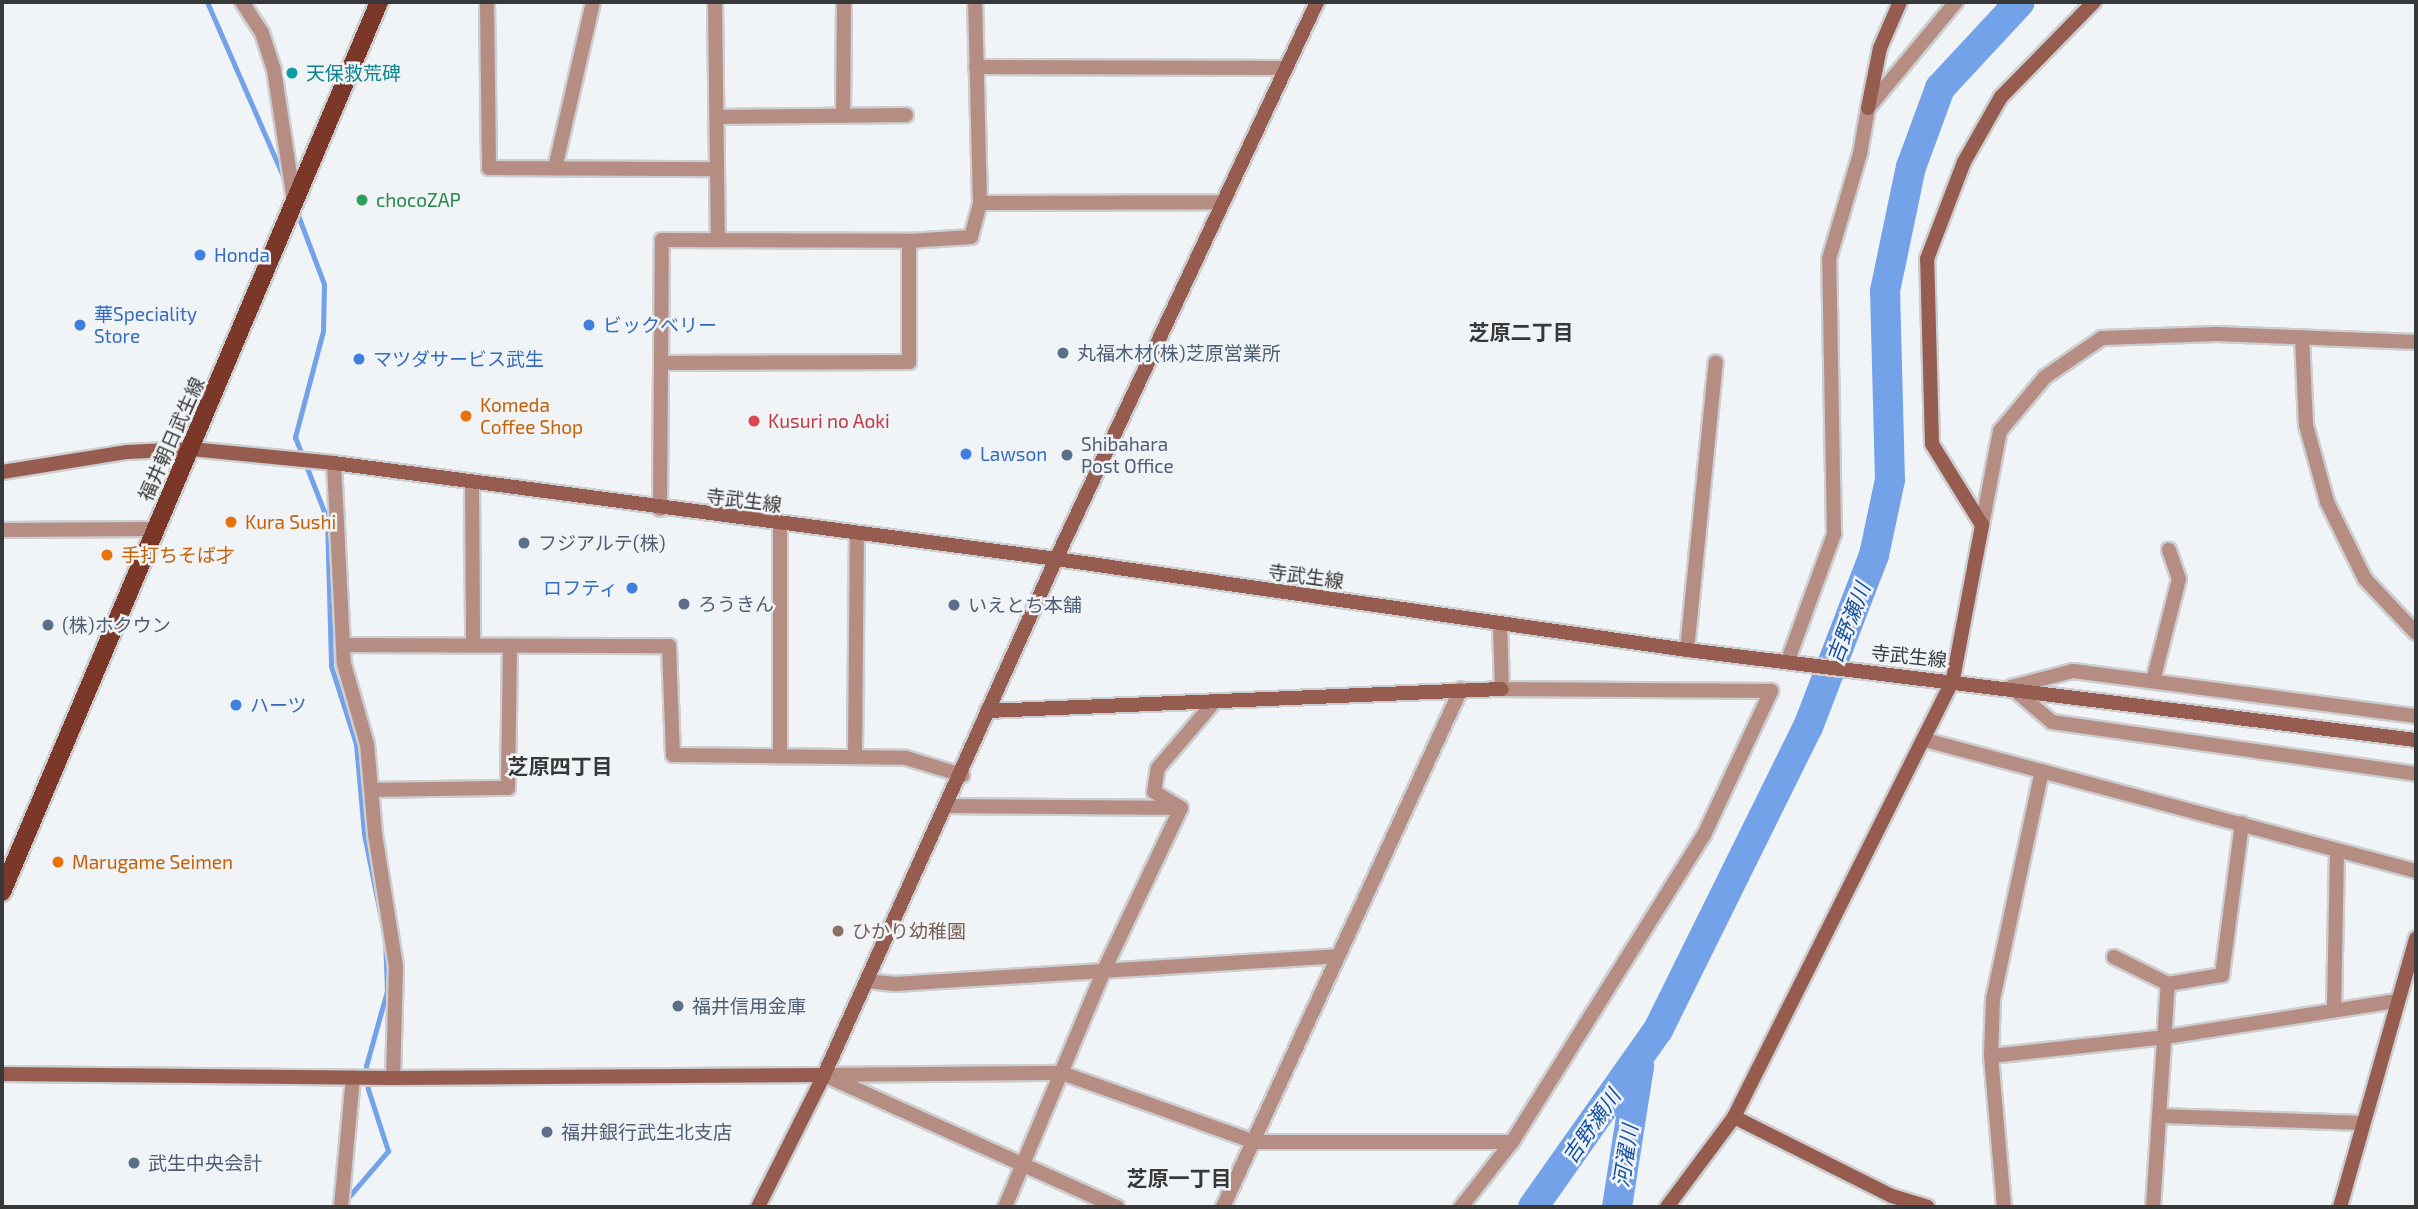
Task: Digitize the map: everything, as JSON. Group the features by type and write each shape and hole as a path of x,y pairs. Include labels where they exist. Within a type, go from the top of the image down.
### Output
{"main road":[{"name":"福井朝日武生線","path":"2,892 379,2"}],"street":[{"path":"242,2 262,33 274,70 294,204"},
{"path":"487,2 488,168 717,169"},
{"path":"555,168 593,2"},
{"path":"715,2 718,240"},
{"path":"843,116 844,2"},
{"path":"660,509 662,240 909,242 971,237 980,202 975,2"},
{"path":"758,1207 824,1075 962,775 987,711 1056,559 1317,2"},
{"path":"1788,660 1834,534 1829,259 1860,154 1880,48 1900,2"},
{"path":"1868,108 1956,2"},
{"path":"1982,525 1933,444 1927,259 1964,162 2001,97 2094,2"},
{"path":"976,67 1286,68"},
{"path":"717,117 906,115"},
{"path":"980,202 1223,202"},
{"path":"663,363 909,362 909,242"},
{"path":"2302,337 2306,425 2327,502 2365,579 2416,633"},
{"path":"1667,1207 1734,1117 1925,740 1952,679 2000,431 2045,377 2102,338 2302,337 2416,342"},
{"path":"1687,650 1716,362"},
{"name":"寺武生線","path":"2,472 127,452 191,449 334,463 660,509 1056,559 1687,650 1952,679 2416,740"},
{"path":"334,463 343,646 374,790 375,834 396,966 393,1078"},
{"path":"472,482 473,644"},
{"path":"780,524 780,756"},
{"path":"2,530 154,529"},
{"path":"855,755 857,534"},
{"path":"2153,681 2179,579 2169,550"},
{"path":"1500,623 1502,689"},
{"path":"343,646 669,646 673,755 855,755 906,758 962,775"},
{"path":"374,790 508,789 510,646"},
{"path":"2011,687 2073,671 2416,716"},
{"path":"2011,687 2052,722 2416,774"},
{"path":"987,711 1461,689 1771,691 1704,835 1512,1142 1461,1207"},
{"path":"1223,1207 1461,689"},
{"path":"1181,808 1154,792 1158,768 1216,701"},
{"path":"1925,740 2416,871"},
{"path":"2004,1207 1992,1056 1993,999 2042,771"},
{"path":"947,806 1181,808"},
{"path":"1005,1207 1105,968 1181,808"},
{"path":"2114,957 2168,984 2222,975 2242,823"},
{"path":"2334,1009 2337,851"},
{"path":"2340,1207 2396,1001 2416,939"},
{"path":"867,981 895,984 1105,968 1337,956"},
{"path":"2153,1207 2168,984"},
{"path":"1992,1056 2166,1037 2396,1001"},
{"path":"2,1074 393,1078 1062,1073 1255,1142 1512,1142"},
{"path":"824,1075 1117,1207"},
{"path":"341,1207 353,1078"},
{"path":"2161,1116 2362,1123"},
{"path":"1734,1117 1891,1202 1927,1207"}],"waterway":[{"path":"207,2 284,178"},
{"name":"吉野瀬川","path":"1533,1207 1658,1030 1808,727 1874,555 1890,480 1885,291 1911,167 1940,88 2020,2"},
{"path":"296,210 324,284 323,331 295,437 327,519 331,666 356,744 364,834 383,928"},
{"path":"346,1200 388,1151 368,1089 366,1066 387,991 385,937"},
{"name":"河濯川","path":"1617,1207 1639,1066"}],"place":[{"name":"天保救荒碑","path":"292,73"},
{"name":"chocoZAP","path":"362,200"},
{"name":"Honda","path":"200,255"},
{"name":"華Speciality Store","path":"80,325"},
{"name":"ビックベリー","path":"589,325"},
{"name":"丸福木材(株)芝原営業所","path":"1063,353"},
{"name":"マツダサービス武生","path":"359,359"},
{"name":"Komeda Coffee Shop","path":"466,416"},
{"name":"Kusuri no Aoki","path":"754,421"},
{"name":"Lawson","path":"966,454"},
{"name":"Shibahara Post Office","path":"1067,455"},
{"name":"Kura Sushi","path":"231,522"},
{"name":"フジアルテ(株)","path":"524,543"},
{"name":"手打ちそば才","path":"107,555"},
{"name":"ロフティ","path":"632,588"},
{"name":"ろうきん","path":"684,604"},
{"name":"いえとち本舗","path":"954,605"},
{"name":"(株)ホクウン","path":"48,625"},
{"name":"ハーツ","path":"236,705"},
{"name":"Marugame Seimen","path":"58,862"},
{"name":"ひかり幼稚園","path":"838,931"},
{"name":"福井信用金庫","path":"678,1006"},
{"name":"福井銀行武生北支店","path":"547,1132"},
{"name":"武生中央会計","path":"134,1163"}],"district":[{"name":"芝原二丁目","path":"1521,332"},
{"name":"芝原四丁目","path":"560,766"},
{"name":"芝原一丁目","path":"1179,1178"}]}
